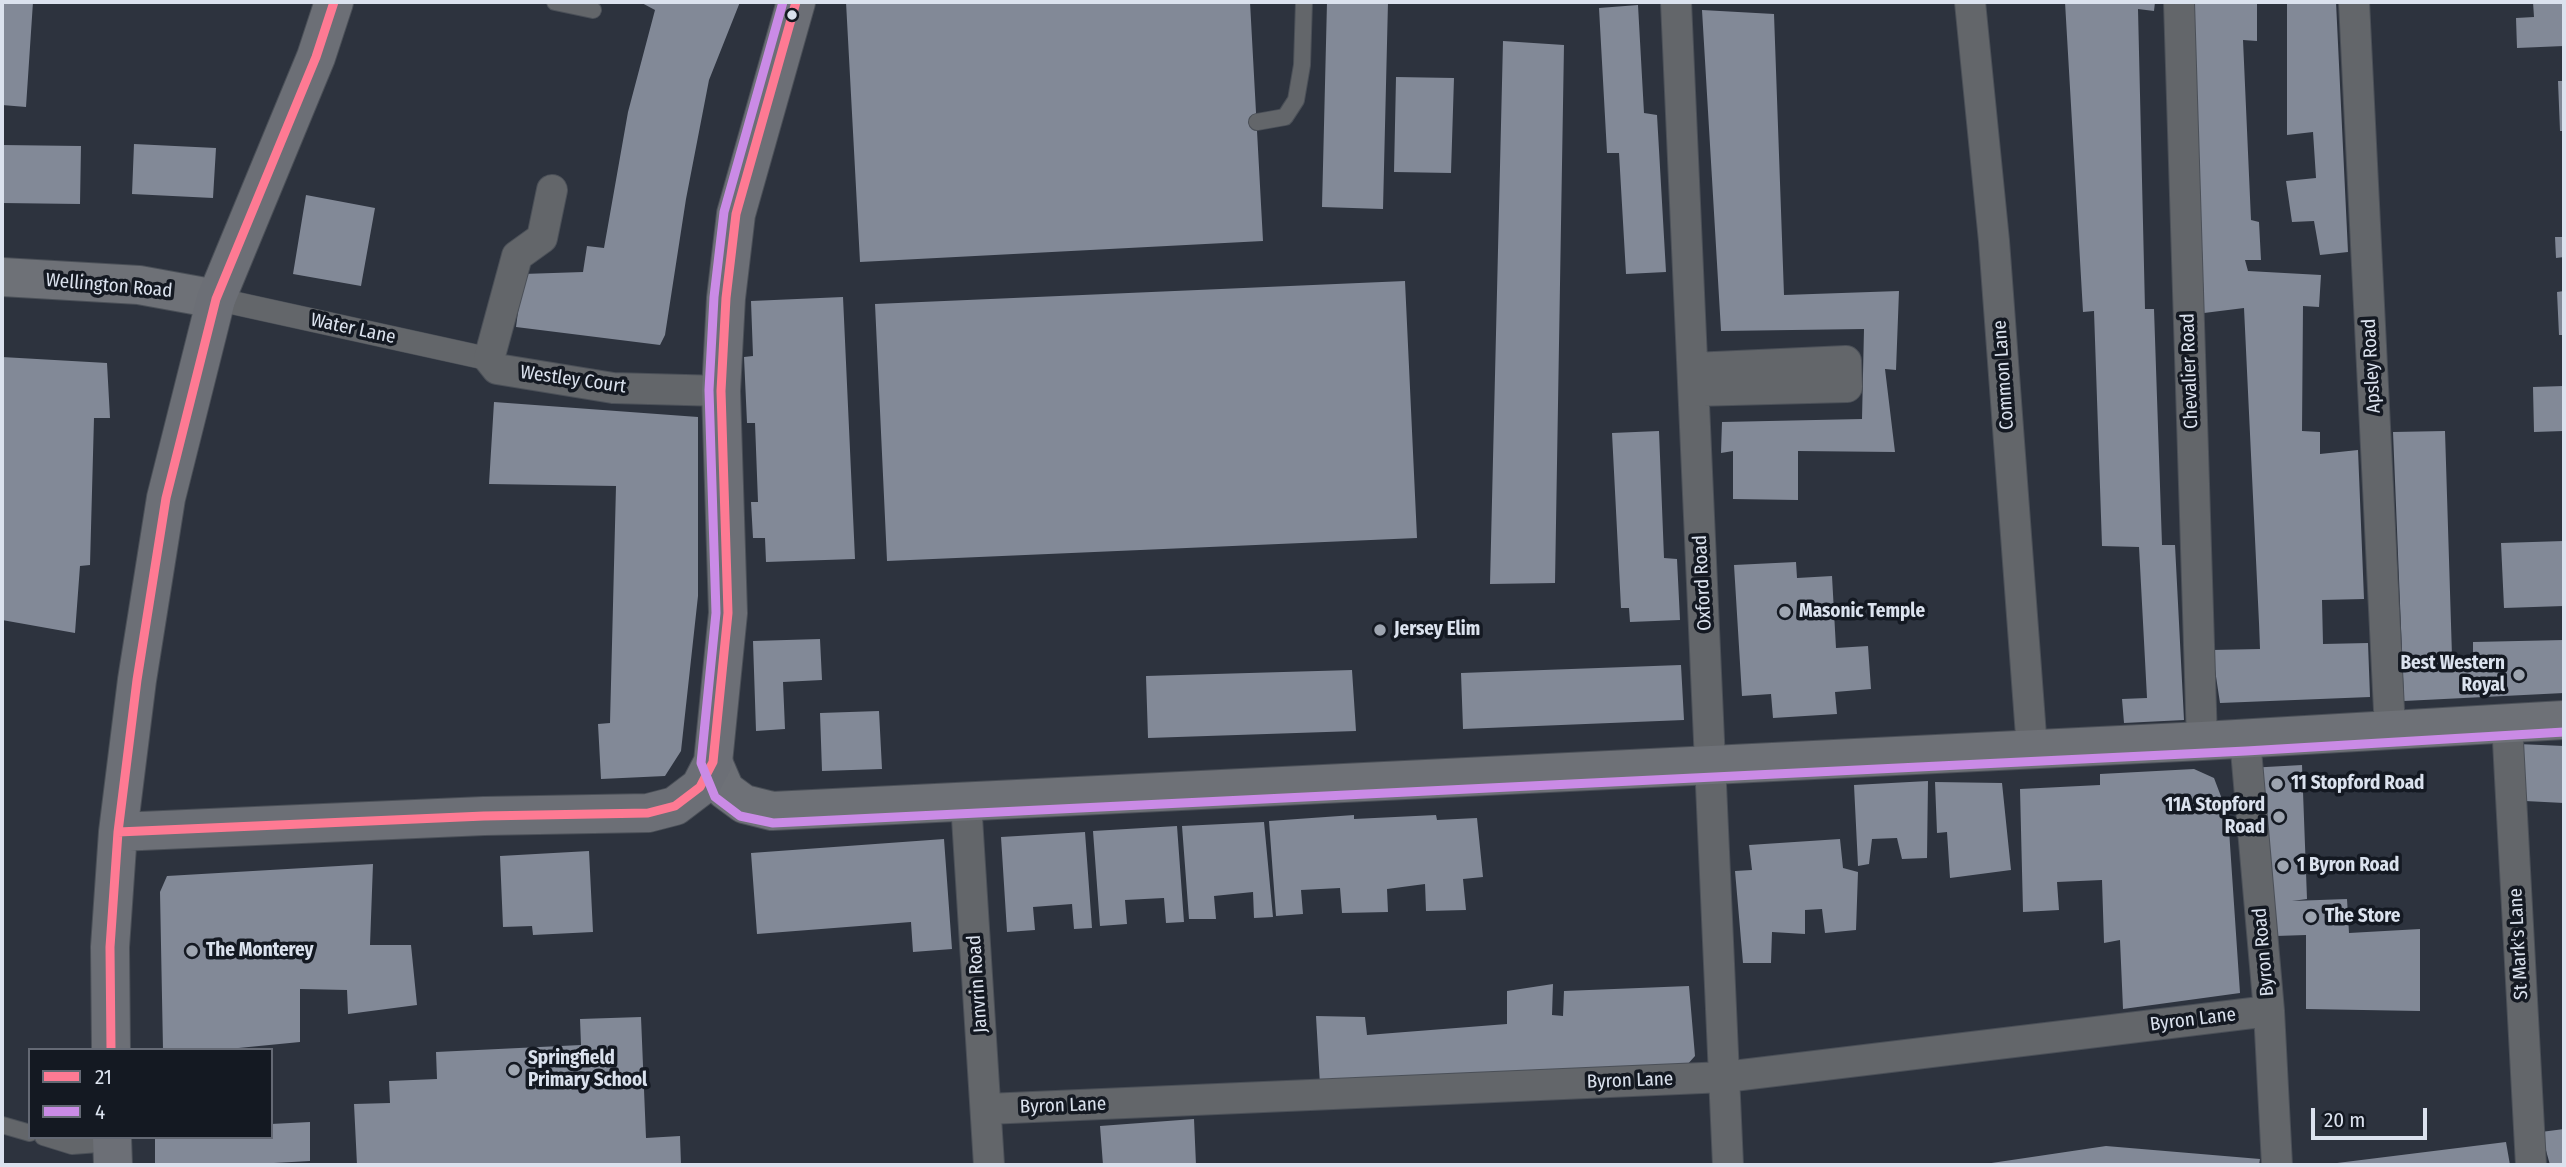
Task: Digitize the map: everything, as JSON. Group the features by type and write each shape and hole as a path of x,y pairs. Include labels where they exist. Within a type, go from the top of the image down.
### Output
{"main road":[{"path":"111,1048 110,947 118,832 137,680 166,498 216,299 316,57 334,2"},
{"path":"118,832 484,816 648,813 675,806 700,787 713,762 729,613 721,391 726,298 736,214 796,2"},
{"name":"Wellington Road","path":"2,277 139,285 216,299"},
{"path":"713,762 725,790 744,804 772,811 2245,739 2564,720"}],"street":[{"name":"Oxford Road","path":"1676,2 1728,1165"},
{"name":"Common Lane","path":"1970,2 1994,241 2032,749"},
{"name":"Chevalier Road","path":"2179,2 2202,741"},
{"name":"Apsley Road","path":"2354,2 2390,730"},
{"path":"489,359 517,256 542,238 552,190"},
{"name":"Water Lane","path":"216,299 489,359"},
{"name":"Westley Court","path":"489,359 497,369 613,388 721,391"},
{"name":"St Mark's Lane","path":"2507,723 2530,1165"},
{"name":"Byron Road","path":"2245,739 2269,1011 2277,1165"},
{"name":"Janvrin Road","path":"965,802 989,1165"},
{"name":"Byron Lane","path":"986,1109 1725,1077 2269,1011"}],"lane":[{"path":"555,2 593,10"},
{"path":"1257,122 1285,117 1296,100 1302,65 1304,2"},
{"path":"2,1125 28,1132"},
{"path":"49,1139 72,1146 112,1149"}],"building":[{"path":"2,2 33,2 26,107 2,105"},
{"path":"640,2 740,2 709,80 686,199 665,335 660,345 516,327 523,274 583,272 587,246 604,248 628,112 655,10"},
{"path":"846,2 1250,2 1263,241 860,262"},
{"path":"1327,2 1388,2 1383,209 1322,207"},
{"path":"2065,2 2155,2 2154,11 2138,9 2145,309 2154,309 2162,545 2175,545 2184,720 2124,723 2122,699 2147,698 2139,547 2102,546 2094,311 2083,312"},
{"path":"2194,2 2257,2 2257,41 2243,40 2251,220 2259,222 2261,260 2245,260 2248,271 2321,275 2319,307 2303,306 2302,431 2320,432 2320,454 2358,450 2364,599 2322,600 2323,644 2368,643 2370,697 2220,703 2212,650 2260,649 2244,308 2204,313"},
{"path":"2287,2 2336,2 2348,252 2320,255 2314,221 2292,222 2286,181 2316,178 2313,132 2287,135"},
{"path":"2533,2 2564,2 2564,46 2517,48 2516,18 2534,17"},
{"path":"1638,5 1644,113 1657,115 1666,272 1626,274 1619,153 1607,153 1599,8"},
{"path":"1702,10 1774,14 1784,295 1899,291 1896,370 1885,369 1895,452 1798,451 1798,500 1733,499 1733,451 1721,453 1722,422 1862,419 1864,329 1721,331"},
{"path":"1503,41 1564,45 1555,583 1490,584"},
{"path":"1396,77 1454,78 1451,173 1394,172"},
{"path":"2558,81 2564,81 2564,131 2560,131"},
{"path":"134,144 216,148 213,198 132,194"},
{"path":"2,145 81,146 80,204 2,203"},
{"path":"306,195 375,208 361,286 293,274"},
{"path":"2555,237 2564,237 2564,257 2556,258"},
{"path":"1405,281 1417,538 887,561 875,304"},
{"path":"2564,291 2564,335 2559,335 2557,292"},
{"path":"843,297 855,559 766,562 765,538 753,538 751,502 758,502 755,423 747,423 744,357 753,356 751,301"},
{"path":"2,357 107,363 110,418 94,418 90,565 80,566 75,633 2,620"},
{"path":"2564,386 2564,431 2534,432 2533,387"},
{"path":"494,402 698,417 698,596 681,751 665,776 601,779 598,724 610,723 616,486 489,484"},
{"path":"1659,431 1664,558 1677,559 1680,620 1630,622 1629,608 1621,608 1612,433"},
{"path":"2445,431 2452,656 2473,657 2473,642 2564,640 2564,693 2404,701 2393,432"},
{"name":"Best Western Royal","path":"2564,541 2564,606 2504,608 2501,543"},
{"name":"Masonic Temple","path":"1796,562 1797,578 1832,576 1836,648 1868,646 1871,689 1835,692 1837,714 1773,718 1771,694 1742,696 1734,565"},
{"path":"820,639 822,680 783,682 785,729 756,731 753,641"},
{"path":"1681,665 1684,720 1463,729 1461,673"},
{"path":"1352,670 1356,731 1148,738 1146,676"},
{"path":"879,711 882,769 822,771 820,713"},
{"path":"2518,744 2564,746 2564,803 2525,801"},
{"path":"2302,765 2307,899 2292,901 2347,899 2349,933 2420,929 2420,1011 2306,1009 2306,935 2276,936 2248,768"},
{"path":"2194,769 2214,778 2228,815 2240,993 2123,1009 2120,940 2104,943 2102,880 2057,882 2059,910 2023,912 2020,789 2100,785 2100,774"},
{"path":"1928,781 1927,858 1902,859 1897,838 1872,839 1869,864 1858,866 1854,785"},
{"path":"1935,782 2002,783 2011,870 1950,878 1947,832 1937,833"},
{"path":"1354,815 1354,819 1436,815 1437,820 1477,818 1483,877 1463,879 1466,910 1426,911 1425,884 1387,889 1388,912 1342,913 1340,888 1301,890 1303,914 1276,916 1269,821"},
{"path":"1264,822 1273,917 1254,918 1253,892 1214,896 1216,919 1189,919 1182,826"},
{"path":"1177,826 1184,922 1166,923 1164,898 1125,900 1127,924 1100,926 1093,831"},
{"path":"1085,832 1092,928 1074,929 1072,904 1033,907 1035,930 1007,932 1001,837"},
{"path":"944,839 952,949 913,952 911,922 757,934 751,853"},
{"path":"1840,839 1843,868 1858,872 1856,930 1825,933 1822,909 1805,910 1805,934 1772,932 1771,963 1743,963 1735,871 1752,870 1749,845"},
{"path":"589,851 593,932 533,935 532,926 503,927 500,856"},
{"path":"373,864 370,945 411,945 417,1005 348,1014 347,990 300,989 300,1042 238,1048 163,1048 160,892 167,876"},
{"path":"1553,984 1552,1015 1563,1016 1564,991 1689,986 1695,1056 1686,1066 1320,1085 1316,1016 1365,1017 1367,1035 1507,1024 1507,991"},
{"path":"641,1017 646,1138 680,1136 681,1165 357,1165 354,1104 390,1103 389,1081 437,1079 436,1052 581,1045 580,1019"},
{"path":"1194,1119 1196,1165 1103,1165 1100,1126"},
{"path":"310,1122 310,1161 238,1165 155,1165 155,1139 273,1139 273,1124"},
{"path":"2564,1129 2564,1165 2550,1165 2541,1132"},
{"path":"2506,1142 2510,1165 2329,1165 2329,1164"},
{"path":"2106,1146 2260,1159 2259,1165 1978,1165"}],"transit line":[{"name":"21","path":"111,1048 110,947 118,832 137,680 166,498 216,299 316,57 334,2"},
{"name":"4","path":"783,2 724,212 714,297 709,390 716,613 701,763 715,797 740,816 773,823 2246,751 2564,732"},
{"name":"21","path":"118,832 484,816 648,813 675,806 700,787 713,762 728,613 721,391 726,298 736,214 796,2"}],"place":[{"name":"Masonic Temple","path":"1785,612"},
{"name":"Jersey Elim","path":"1380,630"},
{"name":"Best Western Royal","path":"2519,675"},
{"name":"11 Stopford Road","path":"2277,784"},
{"name":"11A Stopford Road","path":"2279,817"},
{"name":"1 Byron Road","path":"2283,866"},
{"name":"The Store","path":"2311,917"},
{"name":"The Monterey","path":"192,951"},
{"name":"Springfield Primary School","path":"514,1070"}]}
